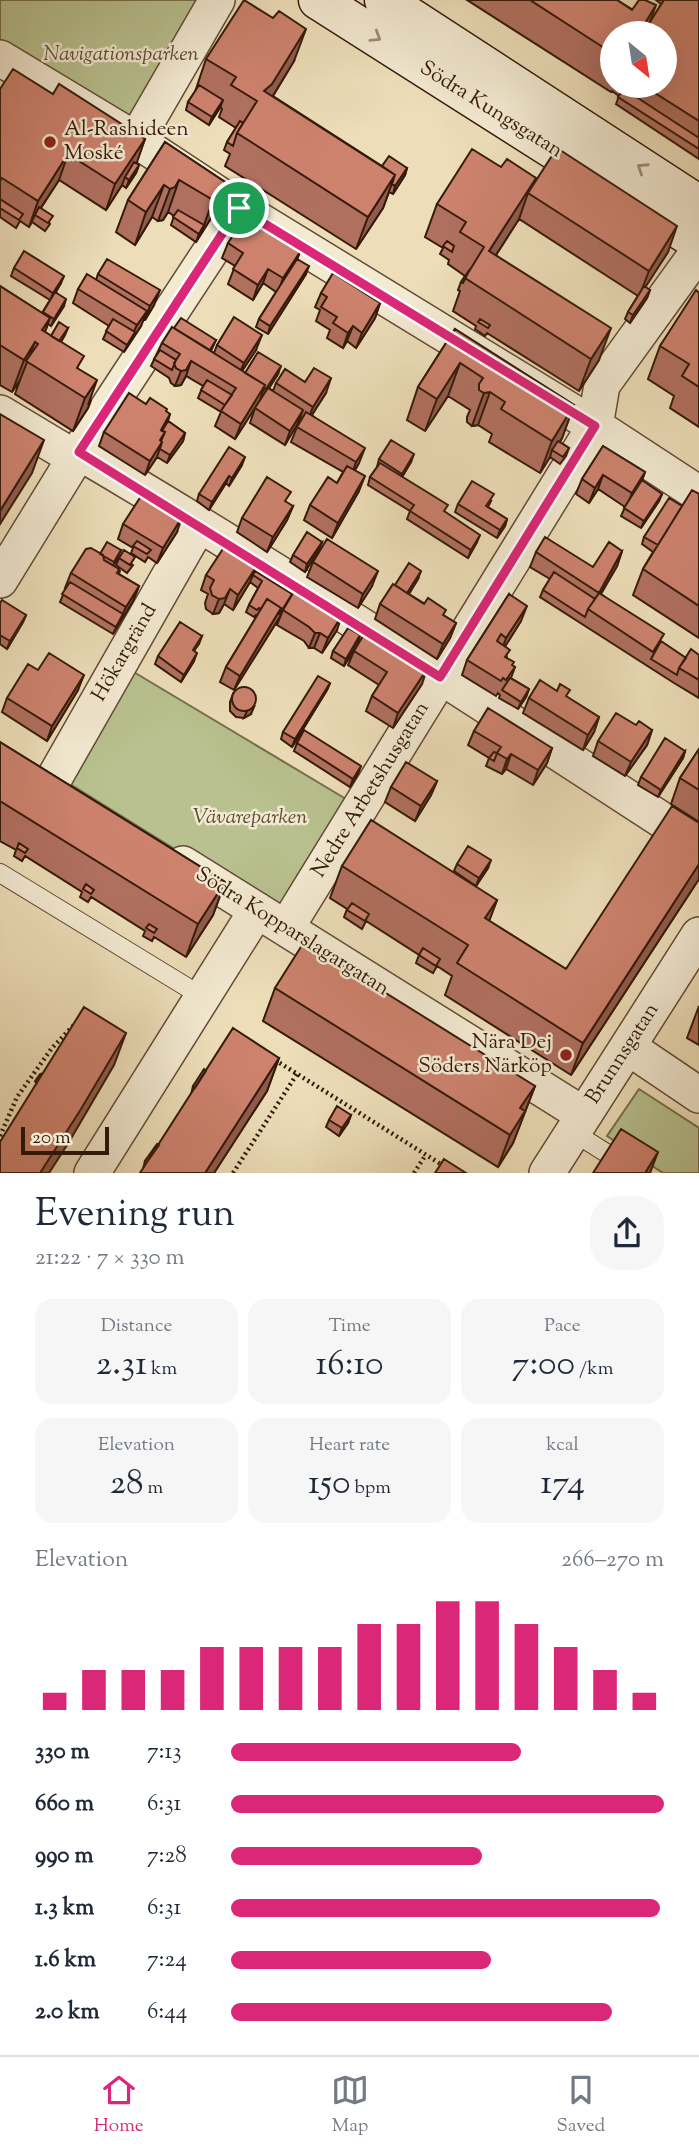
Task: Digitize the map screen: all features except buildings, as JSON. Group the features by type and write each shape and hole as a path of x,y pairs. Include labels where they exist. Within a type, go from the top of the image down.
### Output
{"street":[{"path":"136,140 217,0"},
{"name":"Södra Kungsgatan","path":"318,0 696,251"},
{"name":"Södra Kungsgatan","path":"384,0 699,205"},
{"path":"0,58 595,426 699,494"},
{"path":"0,580 77,455 239,208"},
{"name":"Nedre Arbetshusgatan","path":"92,1173 203,997 272,919 440,677 595,426 602,385 696,251"},
{"path":"0,413 199,524 699,844"},
{"name":"Hökargränd","path":"21,761 64,789 199,524"},
{"name":"Södra Kopparslagargatan","path":"155,846 272,919 579,1124"},
{"name":"Brunnsgatan","path":"547,1173 699,935"},
{"path":"628,1047 699,1095"}],"lane":[{"path":"0,873 203,997"},
{"path":"579,1124 638,1173"}],"path":[{"path":"0,1136 17,1097 52,1048 73,1026 84,1032"},
{"path":"274,1059 455,1173"},
{"path":"233,1173 297,1074"},
{"path":"414,1173 425,1156"}],"green space":[{"name":"Navigationsparken","path":"0,0 217,0 141,132 0,46"},
{"name":"Vävareparken","path":"127,668 351,802 284,917 62,779"},
{"path":"639,1089 699,1128 699,1173 663,1173 607,1136"}],"place":[{"name":"Al-Rashideen Moské","path":"50,142"},
{"name":"Nära Dej Söders Närköp","path":"566,1055"}],"route":[{"path":"239,208 595,426 440,677 199,524 79,452 239,208"}]}
